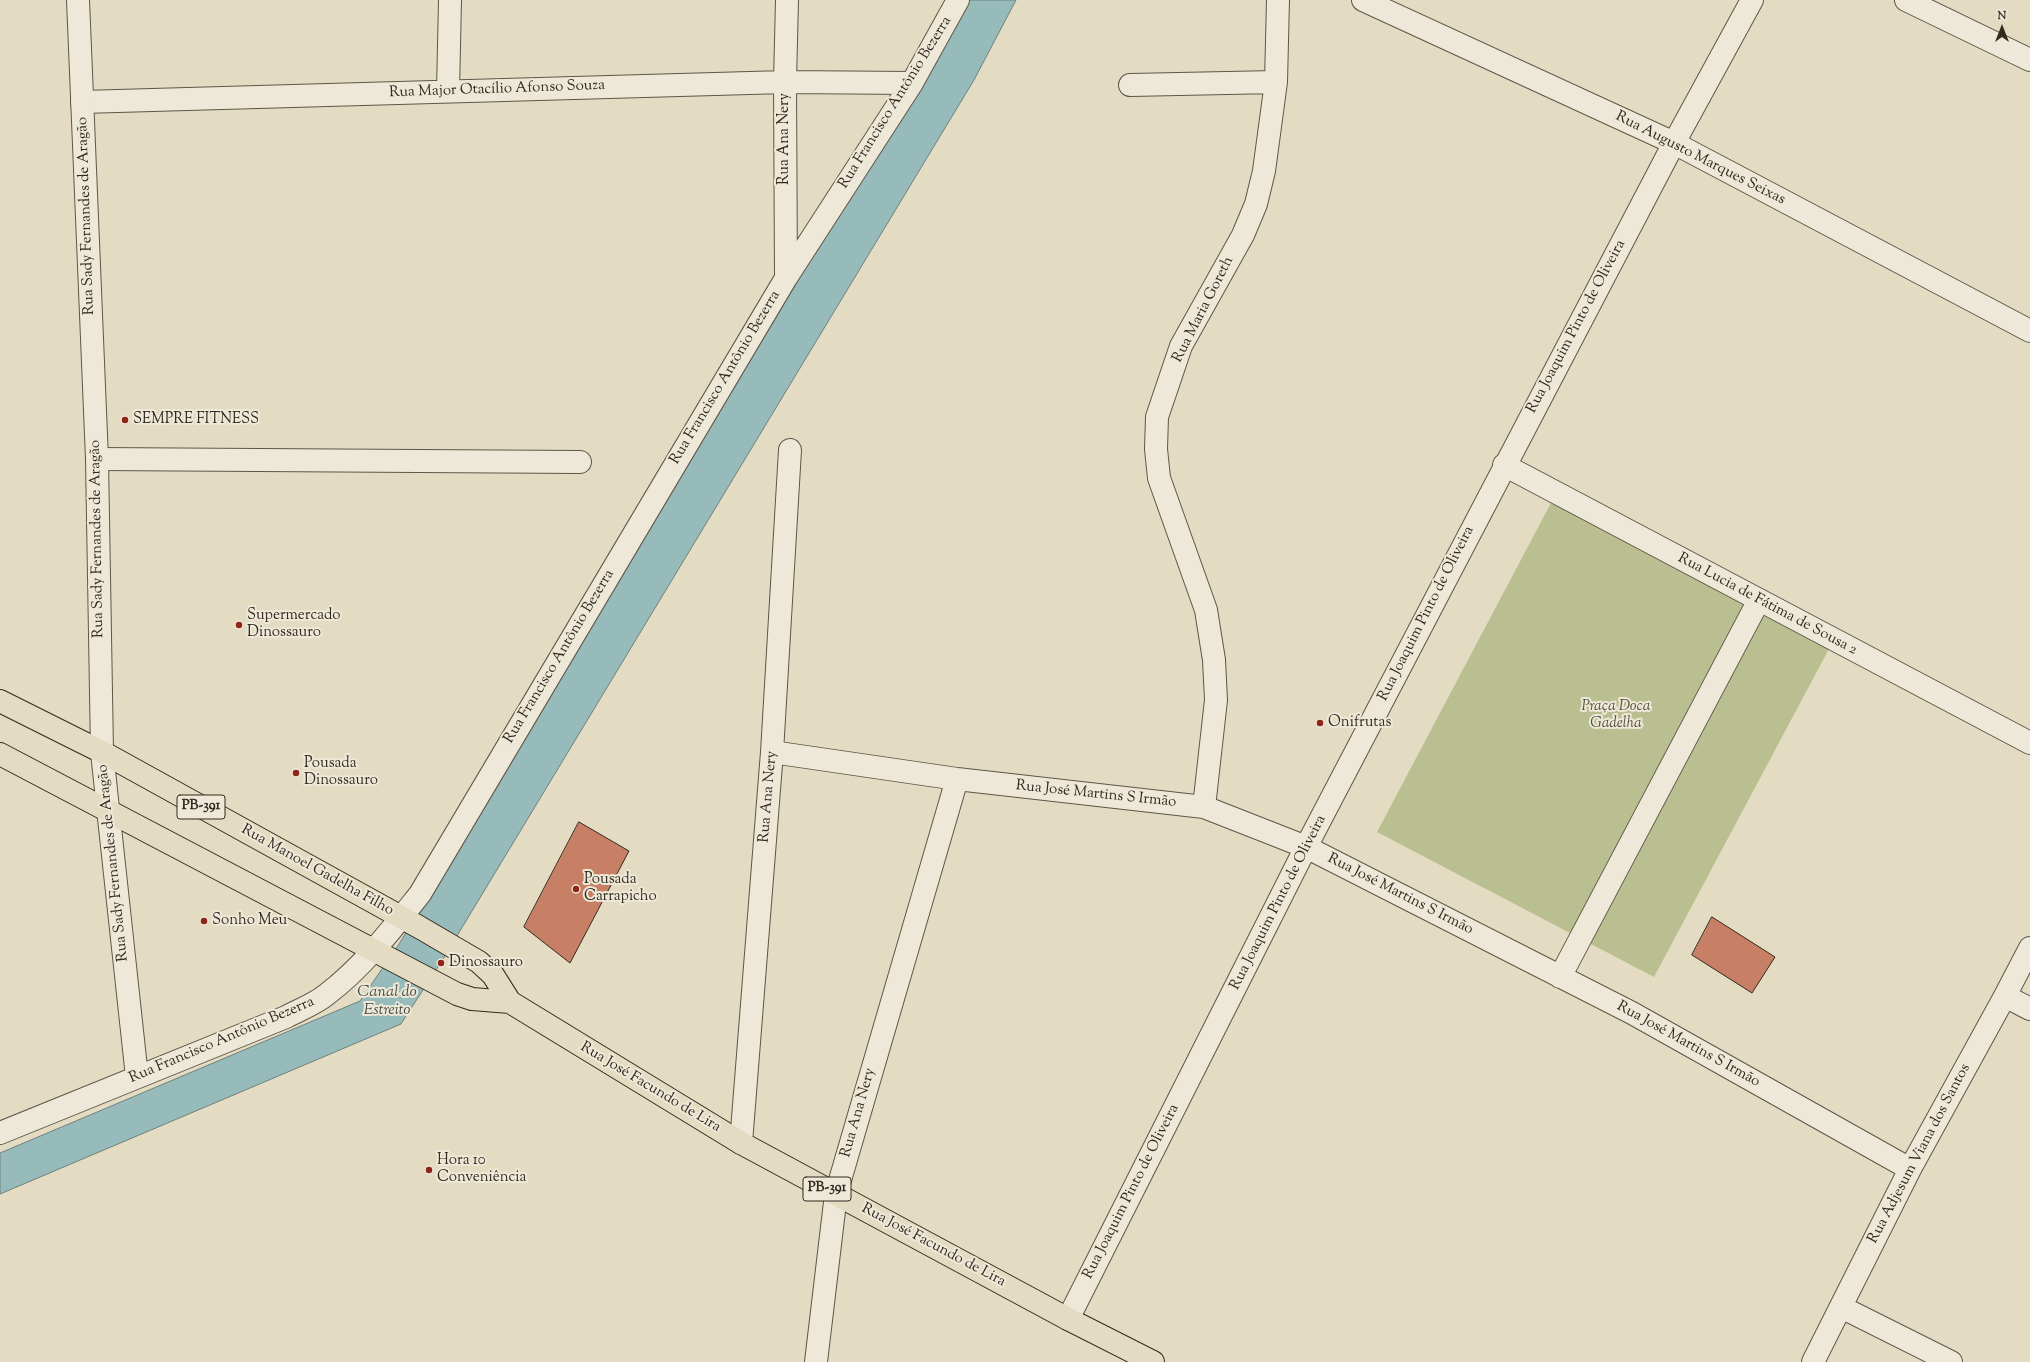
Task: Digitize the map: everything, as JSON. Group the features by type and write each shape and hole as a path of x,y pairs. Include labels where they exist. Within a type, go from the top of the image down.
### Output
{"main road":[{"name":"Rua Manoel Gadelha Filho","path":"0,701 102,752 410,922"},
{"name":"PB-391","path":"0,754 108,809 373,949"},
{"name":"Rua José Facundo de Lira","path":"410,922 479,962 493,975 510,1002 741,1143 1068,1319 1153,1362"},
{"name":"Rua José Facundo de Lira","path":"373,949 457,994 472,999 510,1002"}],"street":[{"name":"Rua Sady Fernandes de Aragão","path":"78,0 97,459 102,752 137,1077"},
{"path":"448,91 450,0"},
{"name":"Rua Ana Nery","path":"786,278 785,82 787,0"},
{"name":"Rua Francisco Antônio Bezerra","path":"0,1133 286,1016 325,996 353,972 373,949 410,922 424,887 786,278 912,83 958,0"},
{"name":"Rua Maria Goreth","path":"1204,807 1216,700 1214,660 1206,610 1159,478 1156,449 1157,417 1182,346 1243,235 1256,204 1264,172 1276,82 1278,0"},
{"name":"Rua Augusto Marques Seixas","path":"1363,0 1674,143 2030,331"},
{"name":"Rua Joaquim Pinto de Oliveira","path":"1068,1319 1306,847 1504,465 1674,143 1752,0"},
{"path":"1906,0 2030,60"},
{"name":"Rua Major Otacílio Afonso Souza","path":"82,102 785,82 912,83"},
{"path":"1130,85 1276,82"},
{"name":"Rua Ana Nery","path":"741,1143 772,752 790,450"},
{"path":"97,459 580,462"},
{"name":"Rua Lucia de Fátima de Sousa 2","path":"1504,465 2030,744"},
{"path":"1560,977 1759,600"},
{"name":"Rua José Martins S Irmão","path":"772,752 957,779 1204,807 1306,847 1632,1013 1910,1169"},
{"name":"Rua Ana Nery","path":"816,1362 836,1194 957,779"},
{"name":"Rua Adjesum Viana dos Santos","path":"1813,1362 1910,1169 2030,948"},
{"path":"2005,996 2030,1009"},
{"path":"1841,1307 1951,1362"}],"green space":[{"name":"Praça Doca Gadelha","path":"1552,501 1830,647 1654,977 1377,832"}],"water":[{"name":"Canal do Estreito","path":"967,0 1016,0 974,80 443,959 401,1024 0,1194 0,1153 360,1001 399,944"}],"building":[{"name":"Pousada Carrapicho","path":"579,822 629,851 570,963 524,927"},
{"path":"1712,917 1775,957 1752,993 1692,955"}],"place":[{"name":"SEMPRE FITNESS","path":"125,420"},
{"name":"Supermercado Dinossauro","path":"239,625"},
{"name":"Onifrutas","path":"1320,723"},
{"name":"Pousada Dinossauro","path":"296,773"},
{"name":"Pousada Carrapicho","path":"576,889"},
{"name":"Sonho Meu","path":"204,921"},
{"name":"Dinossauro","path":"441,963"},
{"name":"Hora 10 Conveniência","path":"429,1170"}]}
